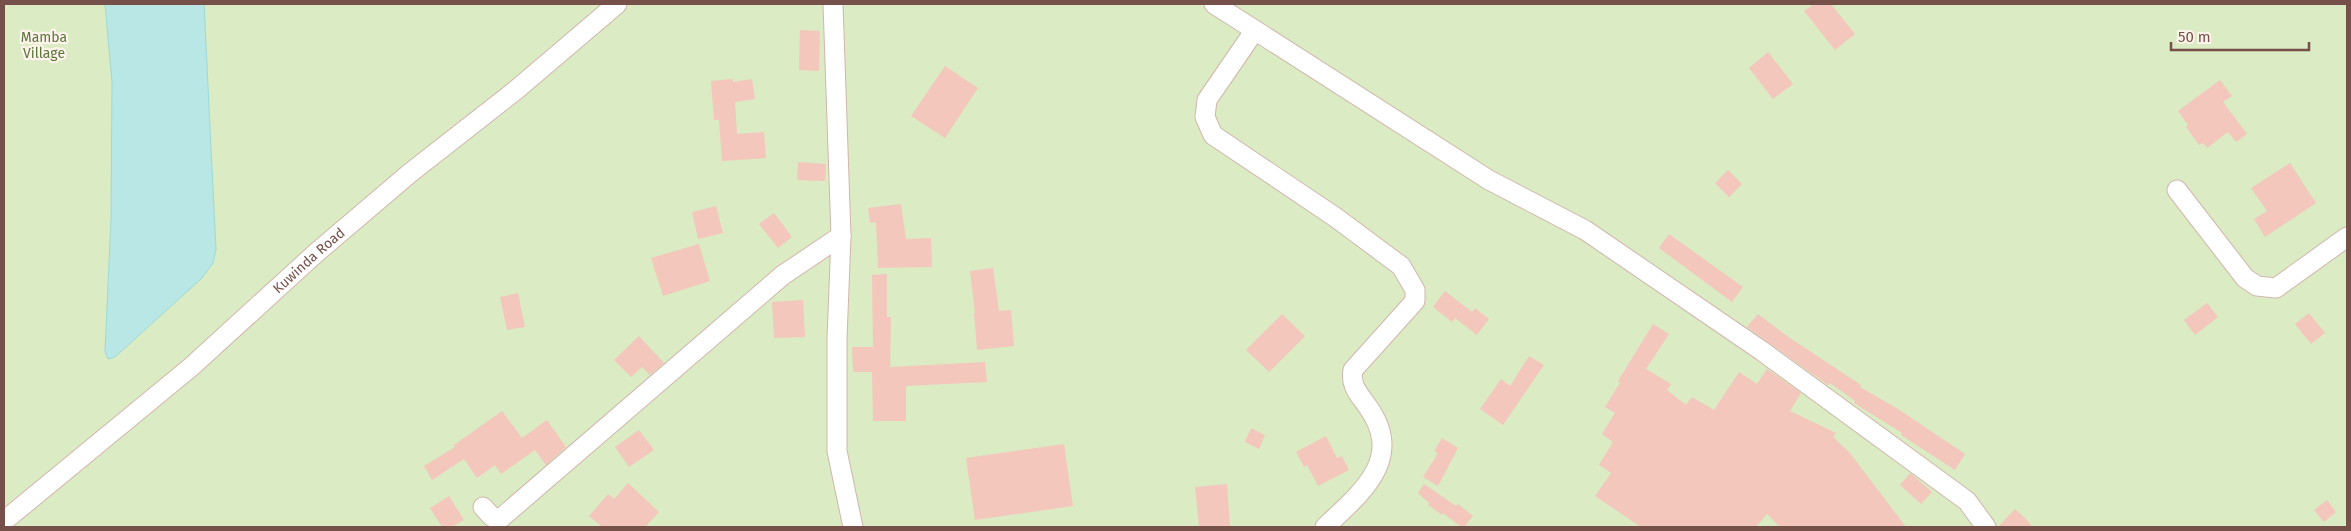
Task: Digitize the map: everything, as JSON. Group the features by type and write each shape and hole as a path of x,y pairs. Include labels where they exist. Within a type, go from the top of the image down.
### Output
{"street":[{"name":"Kuwinda Road","path":"4,521 191,367 316,253 410,173 516,90 617,4"},
{"path":"833,4 841,236 837,338 837,451 853,527"},
{"path":"1214,4 1489,180 1585,230 1762,351 1967,501 1986,527"},
{"path":"1255,30 1206,100 1205,117 1213,135 1335,218 1401,266 1415,290 1415,301 1353,370 1351,379 1354,388 1378,422 1384,446 1376,471 1362,492 1325,527"},
{"path":"2177,190 2245,278 2257,286 2276,288 2347,237"},
{"path":"483,507 492,516 501,518 783,275 841,236"}],"green space":[{"name":"Mamba Village","path":"4,4 2347,4 2347,527 4,527"}],"water":[{"path":"105,4 204,4 216,250 213,263 202,278 115,357 108,359 105,352 111,219 112,82"}],"building":[{"path":"1814,4 1831,4 1855,34 1835,50 1804,11"},
{"path":"800,30 820,31 819,71 799,70"},
{"path":"1768,52 1793,84 1773,99 1749,68"},
{"path":"945,66 978,88 945,138 911,116"},
{"path":"733,79 733,82 752,79 755,99 735,102 737,134 764,132 766,158 722,161 719,120 714,120 711,81"},
{"path":"2220,80 2232,96 2223,102 2247,134 2236,142 2228,132 2207,148 2203,143 2199,145 2186,127 2188,125 2178,111"},
{"path":"798,162 826,164 825,181 797,180"},
{"path":"2290,163 2316,203 2265,237 2254,219 2267,211 2251,188"},
{"path":"1728,170 1742,184 1729,197 1715,183"},
{"path":"901,204 906,239 931,238 932,267 878,268 876,222 870,223 868,208"},
{"path":"716,206 723,233 698,239 692,212"},
{"path":"774,213 792,237 778,248 759,224"},
{"path":"1669,234 1743,287 1732,302 1659,248"},
{"path":"699,244 710,281 663,296 651,258"},
{"path":"993,268 999,311 1011,310 1014,346 977,350 970,271"},
{"path":"887,274 887,317 891,317 890,367 985,362 987,382 906,386 906,421 873,421 872,372 853,372 852,347 873,347 872,275"},
{"path":"1445,291 1472,312 1475,308 1489,319 1477,335 1455,318 1452,322 1433,307"},
{"path":"518,293 525,327 507,330 500,297"},
{"path":"803,300 805,337 774,338 772,302"},
{"path":"2207,303 2218,317 2195,335 2184,320"},
{"path":"2309,313 2325,333 2311,344 2295,324"},
{"path":"1282,314 1305,336 1269,372 1246,350"},
{"path":"1758,314 1787,336 1861,385 1860,387 1898,409 1965,454 1955,470 1901,435 1902,433 1854,403 1855,401 1830,383 1828,385 1747,327"},
{"path":"1653,324 1669,334 1646,369 1671,384 1667,390 1686,405 1692,397 1714,410 1739,372 1757,384 1767,369 1801,393 1790,411 1836,433 1833,437 1849,452 1906,527 1780,527 1767,514 1756,527 1641,527 1595,496 1611,473 1599,465 1613,442 1602,434 1615,413 1605,407 1620,383 1618,381"},
{"path":"639,336 664,363 650,375 642,367 631,377 614,360"},
{"path":"1529,356 1544,365 1503,425 1480,409 1501,379 1510,386"},
{"path":"502,411 522,438 547,420 566,447 546,465 535,450 501,474 495,465 477,478 464,459 432,480 424,466 455,447 454,445"},
{"path":"1251,428 1265,435 1259,449 1245,442"},
{"path":"639,430 654,450 629,467 615,447"},
{"path":"1326,436 1337,458 1342,456 1349,470 1318,486 1307,465 1304,467 1296,452"},
{"path":"1442,438 1458,448 1438,486 1423,477 1438,453 1434,451"},
{"path":"1064,444 1073,506 975,520 966,458"},
{"path":"1910,473 1932,492 1921,504 1900,485"},
{"path":"628,483 659,512 645,527 602,527 589,516 608,494 614,499"},
{"path":"1227,484 1230,527 1199,527 1195,487"},
{"path":"1424,484 1456,506 1458,504 1473,516 1464,527 1461,527 1443,513 1442,515 1428,505 1429,503 1418,493"},
{"path":"449,496 464,520 452,527 442,527 430,508"},
{"path":"2327,500 2336,512 2324,522 2314,510"},
{"path":"2015,509 2026,519 2033,527 1998,527"}]}
